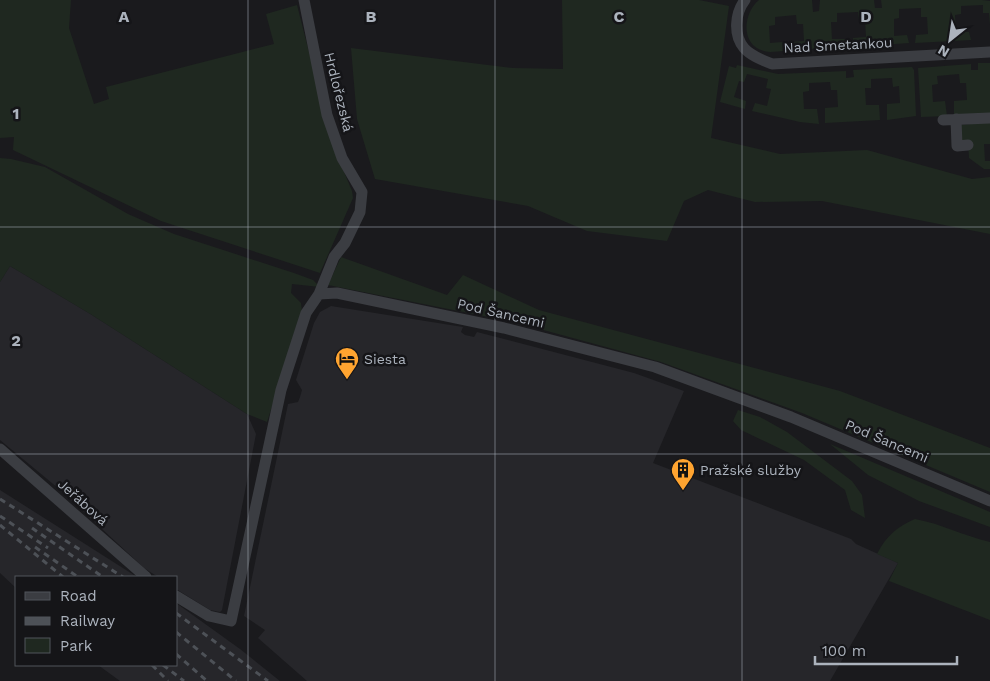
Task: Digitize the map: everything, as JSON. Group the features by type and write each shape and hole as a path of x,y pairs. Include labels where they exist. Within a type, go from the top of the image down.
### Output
{"street":[{"name":"Hrdlořezská","path":"304,0 327,115 342,158 362,192 360,212 345,243 334,257 319,294"},
{"name":"Nad Smetankou","path":"745,0 737,16 737,31 743,47 756,58 772,64 990,52"},
{"path":"943,120 990,118"},
{"path":"956,120 957,146 968,145"},
{"name":"Pod Šancemi","path":"319,294 337,293 474,321 655,367 791,417 990,502"},
{"path":"178,597 209,616 231,621 281,390 306,313 319,294"},
{"name":"Jeřábová","path":"0,449 145,576"}],"shaded area":[{"path":"10,266 92,315 247,414 256,434 222,610 220,612 210,610 178,590 178,576 156,576 144,568 58,488 0,440 0,282"},
{"path":"331,306 463,327 461,332 465,335 474,337 477,332 634,373 684,391 653,463 851,539 856,544 898,563 830,681 307,681 258,638 265,630 244,616 288,404 298,402 300,397 302,390 296,380 314,323 320,312"},
{"path":"0,490 135,576 15,576 15,587 0,573"},
{"path":"178,604 240,649 280,681 120,681 99,666 178,666"}],"green space":[{"path":"0,0 71,0 69,28 94,104 109,99 106,87 274,44 266,14 297,5 332,143 352,191 353,198 320,273 161,221 13,150 14,137 0,138"},
{"path":"562,0 699,0 729,6 711,138 780,154 867,150 972,179 990,177 990,234 822,201 755,202 708,190 684,201 667,241 587,231 528,206 375,179 357,119 351,48 513,68 563,69"},
{"path":"759,0 812,0 813,12 819,11 820,0 874,0 875,8 882,8 881,0 982,0 990,1 990,25 989,13 983,13 983,5 961,6 961,14 955,15 956,32 969,32 971,40 915,43 916,35 928,34 927,17 921,17 921,8 899,9 899,18 894,19 894,36 907,35 909,43 853,47 853,38 866,37 865,20 859,20 858,12 837,13 837,22 831,22 832,39 845,39 846,47 791,50 792,42 804,41 803,24 797,24 796,15 775,17 775,25 769,26 770,43 783,42 784,51 769,52 756,48 748,36 746,28 750,13"},
{"path":"978,63 990,63 990,114 954,116 954,101 967,100 966,83 960,83 959,74 937,76 938,84 932,85 933,102 945,101 947,116 921,117 918,68 971,64 971,70 978,70"},
{"path":"737,65 778,74 846,71 846,78 854,77 853,70 912,67 914,70 916,116 887,120 887,104 900,103 899,86 893,87 892,78 871,79 871,88 865,88 866,105 879,105 880,120 825,123 825,108 838,107 837,90 831,90 830,82 809,83 809,91 803,92 804,109 817,109 819,124 800,122 752,111 755,103 767,106 771,89 766,88 768,79 747,74 744,82 739,81 734,97 746,101 745,109 720,102 729,66 736,68"},
{"path":"990,122 990,144 984,144 985,161 990,161 990,169 984,169 969,158 968,142 962,141 961,125"},
{"path":"0,158 45,167 128,214 174,234 313,280 320,287 292,284 291,293 301,303 302,312 267,422 247,414 92,315 10,266 0,282"},
{"path":"341,257 447,295 463,275 539,310 840,391 990,448 990,492 802,413 661,362 514,322 328,285"},
{"path":"738,410 760,417 787,432 852,481 862,495 865,518 851,510 845,490 804,460 741,430 733,421"},
{"path":"830,444 990,512 990,527 919,501 868,475"},
{"path":"915,519 990,542 990,620 889,581 898,563 877,554 884,542 893,533"}],"railway":[{"path":"0,499 121,576"},
{"path":"0,516 48,548"},
{"path":"0,525 62,576"},
{"path":"32,528 102,576"},
{"path":"35,547 77,576"},
{"path":"178,614 268,681"},
{"path":"178,634 236,681"},
{"path":"178,656 207,681"},
{"path":"153,666 168,681"},
{"path":"164,666 184,681"}],"place":[{"name":"Siesta","path":"347,380"},
{"name":"Pražské služby","path":"683,491"}]}
